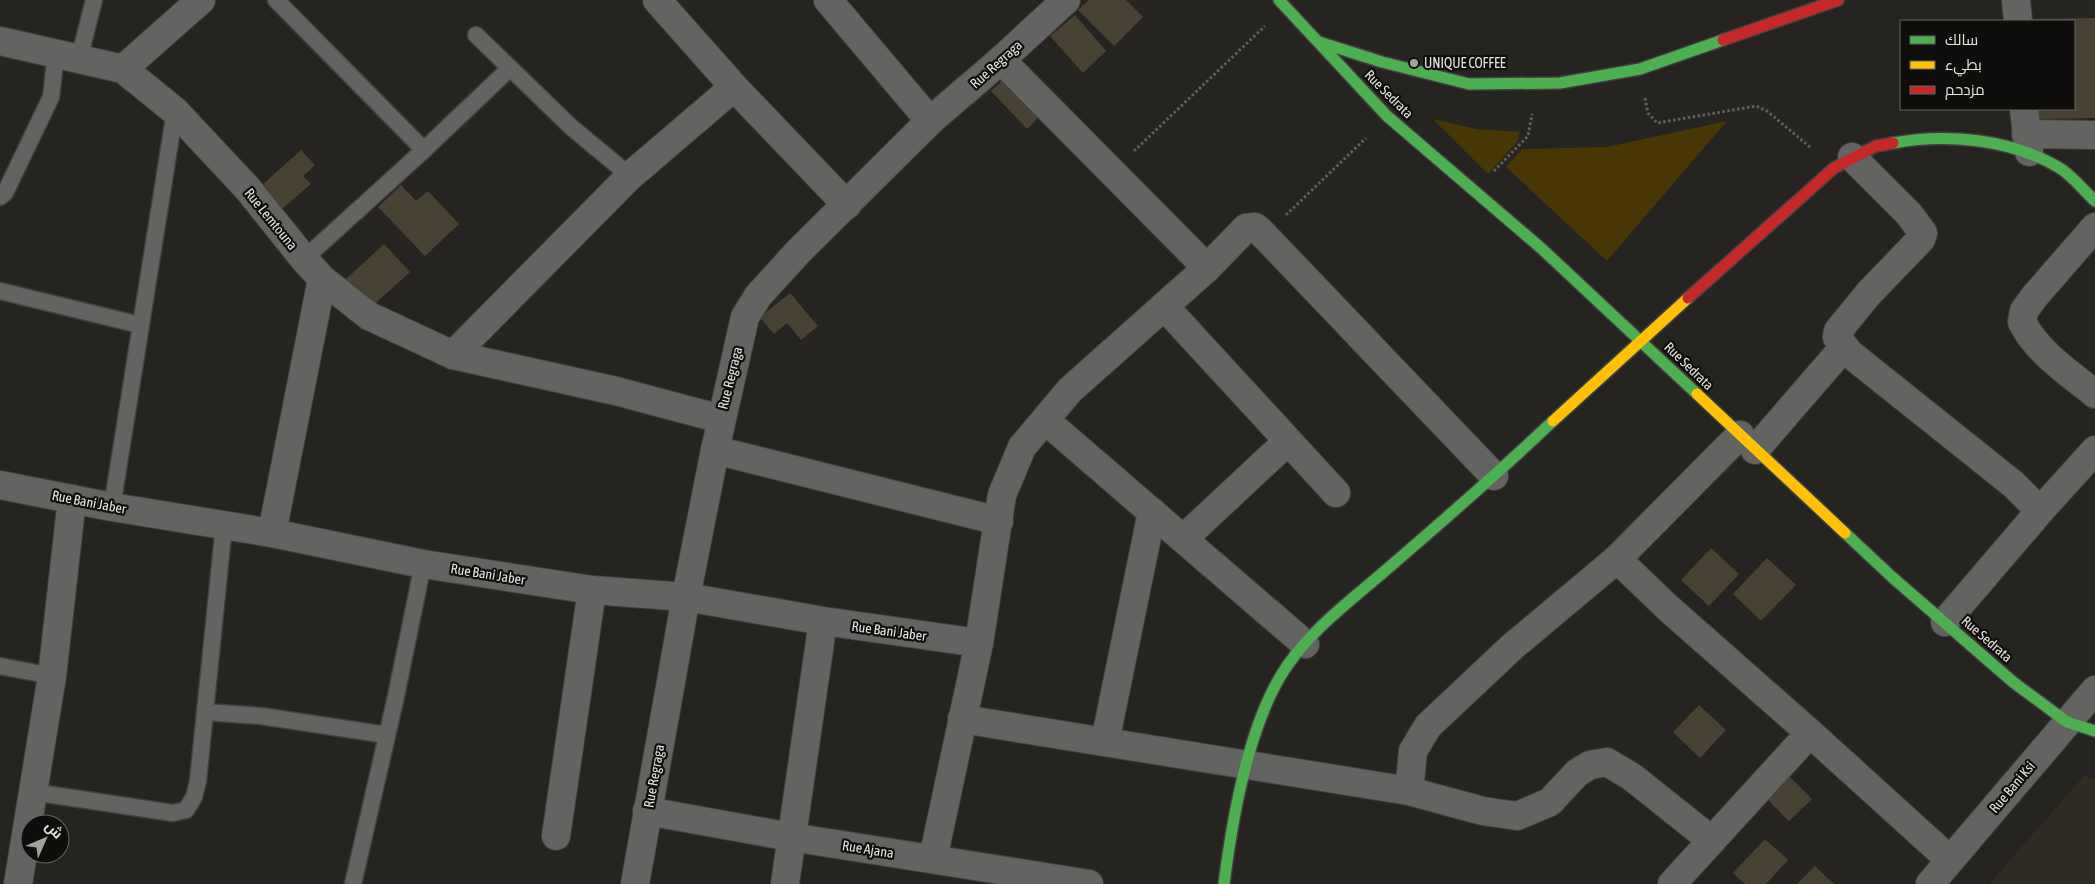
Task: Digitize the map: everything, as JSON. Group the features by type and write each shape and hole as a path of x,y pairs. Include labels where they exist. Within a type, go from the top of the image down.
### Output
{"street":[{"path":"123,69 201,0"},
{"name":"Rue Regraga","path":"634,884 714,450 746,317 758,296 798,252 930,121 1001,60 1066,0"},
{"name":"Rue Sedrata","path":"1279,0 1387,116 1541,248 1892,578 1946,622 2013,682 2067,722 2095,731"},
{"path":"1315,40 1382,62 1469,84 1560,83 1640,69 1838,0"},
{"path":"2016,0 2018,20"},
{"path":"667,3 734,86 847,205"},
{"path":"836,3 930,121"},
{"name":"Rue Lemtouna","path":"0,41 123,69 175,110 248,189 322,279 369,316 453,355 616,391 721,419"},
{"path":"1001,60 1207,268"},
{"path":"453,355 630,176 734,86"},
{"path":"2027,132 2060,168 2095,201"},
{"path":"1224,884 1227,858 1246,765 1263,709 1281,674 1305,644 1329,620 1494,476 1641,341 1843,163 1876,146 1908,140 1949,138 1999,145 2027,132 2095,136"},
{"path":"1843,163 1909,214 1924,233 1921,239 1843,323 1837,337 1858,361 2013,484 2040,511"},
{"path":"2095,227 2034,296 2024,311 2022,322 2034,340 2054,360 2095,394"},
{"path":"933,859 979,643 1002,495 1022,447 1070,390 1207,268 1246,228 1255,228 1264,236 1494,476"},
{"path":"272,533 322,279"},
{"path":"1164,306 1336,493"},
{"path":"1409,791 1413,752 1428,726 1512,647 1617,559 1748,443 1844,347"},
{"path":"1045,420 1305,644"},
{"path":"1183,539 1288,441"},
{"path":"714,450 999,521"},
{"path":"1946,622 2040,511 2095,450"},
{"name":"Rue Bani Jaber","path":"0,485 112,507 272,533 423,564 592,590 686,597 823,621 979,643"},
{"path":"18,884 52,676 72,499"},
{"path":"1105,742 1152,512"},
{"path":"1617,559 1667,607 1810,732 1950,860"},
{"path":"556,836 592,590"},
{"path":"785,884 823,621"},
{"name":"Rue Bani Ksi","path":"1930,884 2095,690"},
{"path":"962,719 1409,791 1483,812 1517,816 1550,802 1577,773 1590,765 1607,762 1632,777 1711,840"},
{"path":"1672,884 1810,732"},
{"name":"Rue Ajana","path":"647,811 791,837 1081,883"}],"lane":[{"path":"0,196 5,193 51,97 94,0"},
{"path":"276,0 424,150"},
{"path":"476,35 570,126 630,176"},
{"path":"304,259 424,150 510,68"},
{"path":"112,507 175,110"},
{"path":"1,296 140,325"},
{"path":"33,792 173,813 186,810 194,798 198,781 224,525"},
{"path":"353,884 423,564"},
{"path":"0,666 52,676"},
{"path":"205,712 261,716 387,735"}],"path":[{"path":"1112,172 1260,30"},
{"path":"1640,69 1648,113 1657,123 1756,106 1768,111 1843,163"},
{"path":"1264,236 1367,136"},
{"path":"1501,163 1528,136"}],"shaded area":[{"path":"1433,119 1476,129 1520,132 1517,142 1488,174"},
{"path":"1727,121 1607,261 1506,167 1522,149 1607,147"},
{"path":"2084,776 2095,779 2095,884 1989,884"}],"building":[{"path":"1089,0 1126,0 1143,17 1114,46 1078,10"},
{"path":"1075,15 1106,51 1083,73 1050,36"},
{"path":"2095,18 2095,118 2038,119 2038,110 2075,110 2075,20 2032,19"},
{"path":"1009,74 1045,111 1027,129 991,91"},
{"path":"301,150 315,165 303,176 311,184 282,209 261,186"},
{"path":"401,185 416,201 428,191 459,224 425,256 378,207"},
{"path":"384,244 410,272 370,308 344,281"},
{"path":"790,293 818,326 801,340 787,323 774,334 760,317"},
{"path":"1711,548 1739,574 1709,606 1681,580"},
{"path":"1767,558 1796,585 1761,621 1733,594"},
{"path":"1699,705 1726,730 1700,758 1673,732"},
{"path":"1788,775 1812,799 1789,821 1765,797"},
{"path":"1765,839 1788,860 1766,884 1745,884 1733,873"},
{"path":"1815,866 1834,884 1797,884"}],"traffic: fast":[{"path":"1279,0 1387,116 1541,248 1697,394"},
{"path":"1319,42 1382,62 1469,84 1560,83 1640,69 1723,40"},
{"path":"1893,143 1913,140 1956,139 1999,144 2019,150 2058,167 2073,178 2095,201"},
{"path":"1224,884 1231,833 1250,750 1268,699 1290,661 1328,619 1471,496 1553,421"},
{"path":"1845,533 1892,577 2013,682 2067,722 2095,731"}],"traffic: slow":[{"path":"1553,421 1688,298"},
{"path":"1697,394 1845,533"}],"traffic: jam":[{"path":"1723,40 1838,0"},
{"path":"1688,298 1834,168 1876,146 1893,143"}],"place":[{"name":"UNIQUE COFFEE","path":"1414,63"}]}
